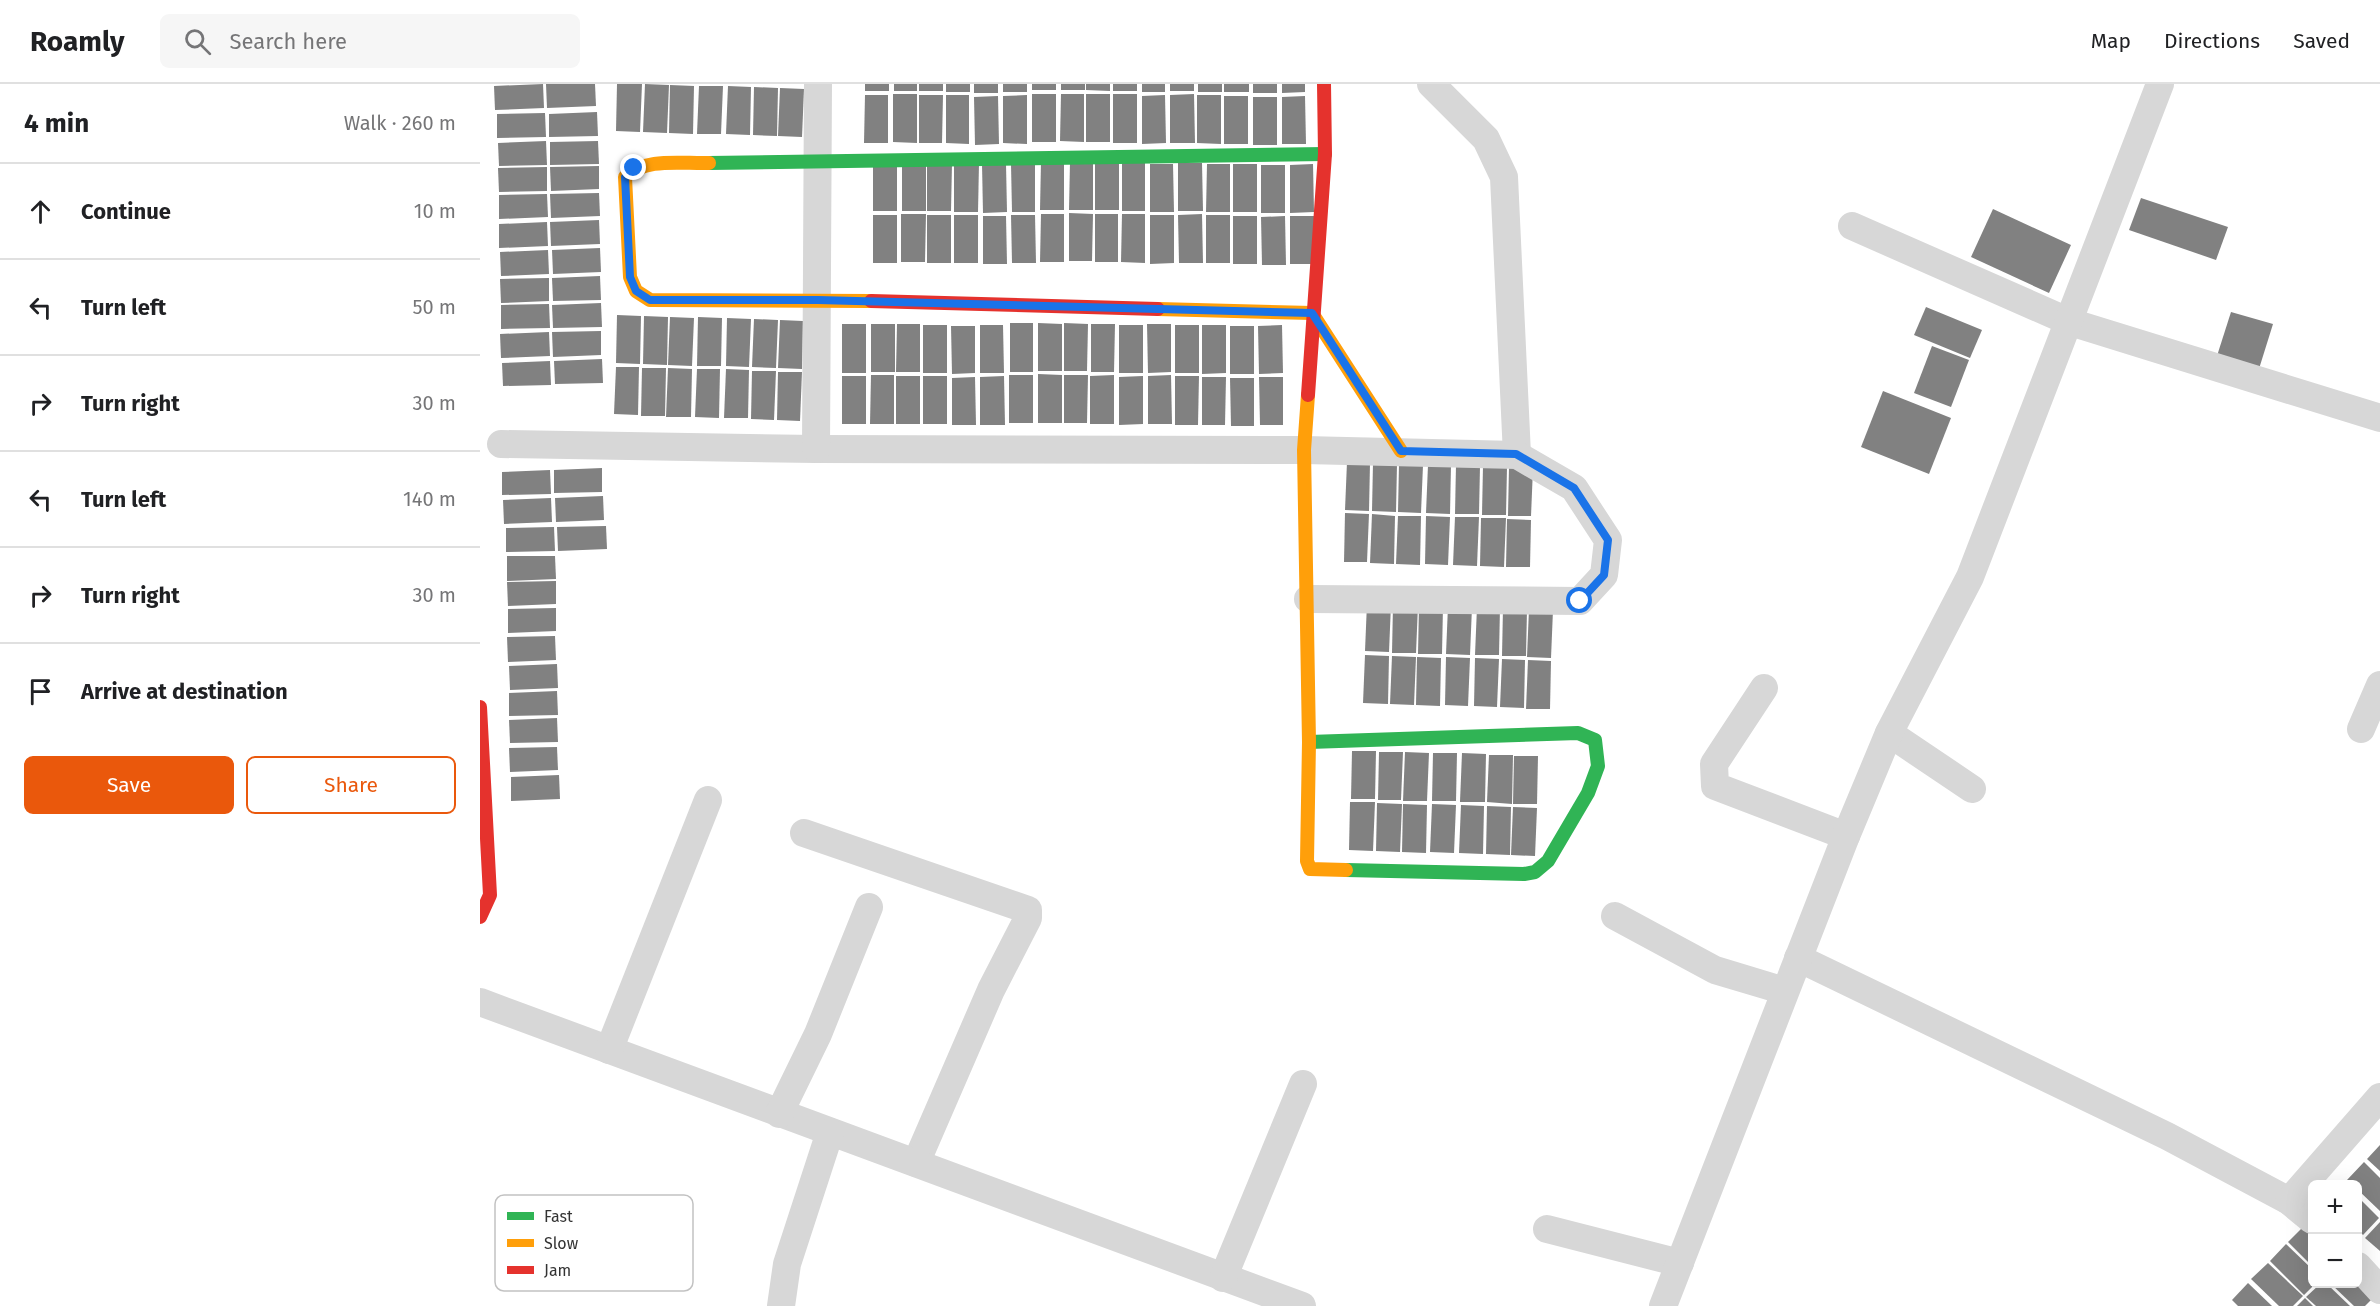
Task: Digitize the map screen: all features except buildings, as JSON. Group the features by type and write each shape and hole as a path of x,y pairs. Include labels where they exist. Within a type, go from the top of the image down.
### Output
{"street":[{"path":"816,449 818,84"},
{"path":"1309,742 1578,734 1595,740 1598,766 1588,793 1548,861 1535,872 1524,874 1315,871 1310,869 1307,861 1308,599 1304,450 1325,154 1324,84"},
{"path":"1431,84 1486,139 1504,177 1516,454"},
{"path":"1662,1306 1846,836 1889,733 1970,577 2160,84"},
{"path":"1312,313 818,300 650,300 636,291 630,277 625,177 634,168 649,164 818,159 1325,154"},
{"path":"1852,225 2070,322 2380,418"},
{"path":"1312,313 1401,451"},
{"path":"501,444 816,449 1304,450 1516,454 1574,488 1608,540 1604,575 1580,601 1308,599"},
{"path":"2361,729 2380,685"},
{"path":"1764,688 1714,764 1715,786 1846,836"},
{"path":"480,707 490,895 480,917"},
{"path":"1889,733 1972,789"},
{"path":"609,1050 708,800"},
{"path":"804,833 1028,910 1028,918 991,990 916,1163"},
{"path":"779,1114 818,1034 869,908"},
{"path":"1615,916 1715,970 1785,992"},
{"path":"1798,958 2167,1136 2289,1201 2308,1216"},
{"path":"480,1002 1302,1306"},
{"path":"1223,1278 1303,1084"},
{"path":"2289,1201 2380,1097"},
{"path":"781,1306 787,1264 830,1132"},
{"path":"1547,1229 1680,1263"},
{"path":"2362,1270 2380,1290"}],"traffic: fast":[{"path":"709,163 1325,154"},
{"path":"1309,742 1578,733 1595,740 1598,766 1588,793 1548,861 1535,872 1524,874 1346,870"}],"traffic: slow":[{"path":"709,163 653,164 633,171 625,177 630,277 636,291 650,300 871,301"},
{"path":"1158,309 1312,313 1401,451"},
{"path":"1308,395 1304,450 1309,742 1307,861 1310,869 1346,870"}],"traffic: jam":[{"path":"1308,395 1325,154 1324,84"},
{"path":"871,301 1158,309"},
{"path":"480,707 490,895 480,917"}],"route":[{"path":"634,168 625,177 630,277 636,291 650,300 818,300 1312,313 1401,451 1516,454 1574,488 1608,540 1604,575 1580,601"}]}
